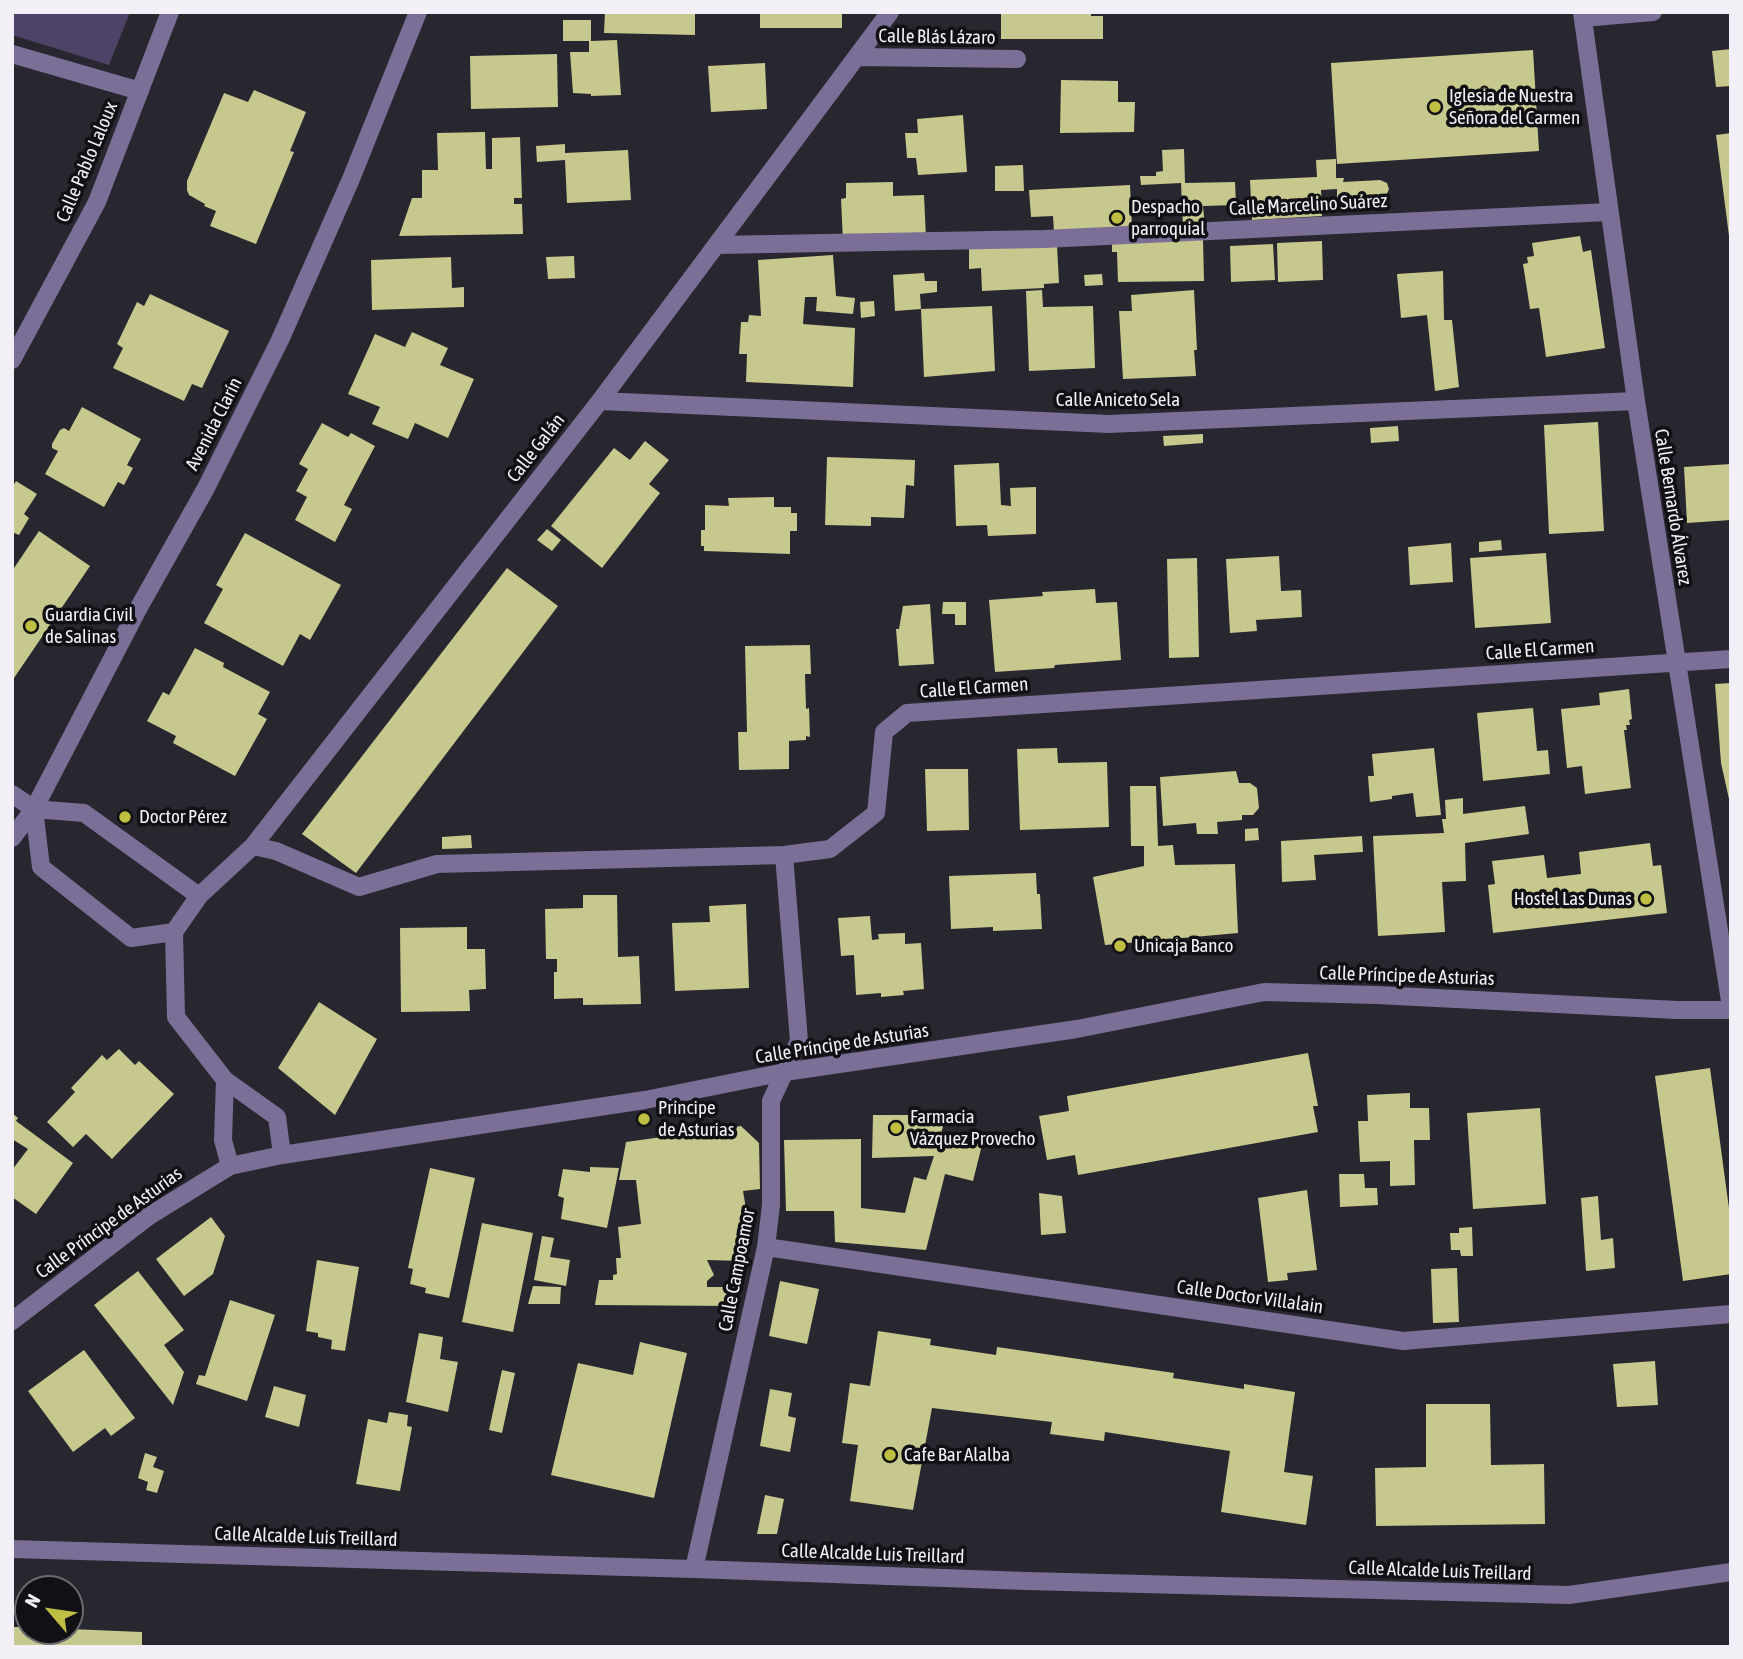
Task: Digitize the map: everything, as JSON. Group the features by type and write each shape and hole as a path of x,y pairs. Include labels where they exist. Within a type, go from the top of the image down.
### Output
{"street":[{"name":"Calle Pablo Laloux","path":"12,360 97,202 170,12"},
{"name":"Avenida Clarín","path":"12,838 34,809 138,610 206,488 280,340 351,179 418,12"},
{"name":"Calle Galán","path":"174,932 198,896 253,846 600,401 890,12"},
{"path":"1583,15 1653,12"},
{"name":"Calle Bernardo Álvarez","path":"1583,15 1636,401 1731,1009"},
{"path":"12,54 140,91"},
{"name":"Calle Blás Lázaro","path":"857,57 1017,59"},
{"name":"Calle Marcelino Suárez","path":"716,246 1044,239 1608,212"},
{"name":"Calle Aniceto Sela","path":"600,401 1109,424 1636,401"},
{"name":"Calle El Carmen","path":"253,846 276,851 359,887 437,864 784,855 830,849 876,813 884,732 907,713 1731,659"},
{"path":"12,794 34,809 84,813 198,896"},
{"path":"34,809 41,867 131,938 174,932 176,1017 225,1080 276,1117 282,1155"},
{"name":"Calle Campoamor","path":"694,1569 766,1247 771,1205 771,1101 799,1041 784,855"},
{"name":"Calle Príncipe de Asturias","path":"12,1321 149,1216 230,1166 282,1155 645,1100 785,1072 1077,1029 1264,992 1677,1010 1731,1009"},
{"path":"225,1080 223,1140 230,1166"},
{"name":"Calle Doctor Villalain","path":"766,1247 1403,1340 1731,1314"},
{"name":"Calle Alcalde Luis Treillard","path":"12,1549 1569,1595 1731,1572"}],"shaded area":[{"path":"12,12 130,12 109,65 12,35"}],"building":[{"path":"605,12 695,12 695,35 604,33"},
{"path":"760,12 842,12 842,28 760,28"},
{"path":"1001,12 1091,12 1091,16 1103,16 1103,39 1001,39"},
{"path":"563,20 591,20 591,41 617,40 621,95 591,96 573,93 570,52 589,52 589,41 563,41"},
{"path":"1731,49 1731,86 1716,87 1712,51"},
{"name":"Iglesia de Nuestra Señora del Carmen","path":"1533,50 1539,151 1337,164 1331,63"},
{"path":"557,54 558,107 471,109 470,56"},
{"path":"765,63 767,109 711,112 708,66"},
{"path":"1061,80 1118,81 1118,102 1135,102 1134,132 1060,133"},
{"path":"254,90 306,112 290,151 294,152 256,244 210,226 216,211 204,206 205,204 189,195 187,190 187,181 224,93 248,102"},
{"path":"963,115 967,172 918,175 916,158 907,158 905,133 918,133 917,119"},
{"path":"485,132 486,169 492,169 492,138 520,137 522,198 514,198 514,204 522,204 523,234 399,236 412,198 422,198 422,170 438,170 437,133"},
{"path":"1731,133 1731,236 1729,236 1716,135"},
{"path":"565,144 565,153 628,150 631,200 567,203 565,160 537,162 536,146"},
{"path":"1184,149 1185,183 1235,182 1236,205 1203,206 1205,227 1183,227 1181,183 1141,185 1140,176 1156,176 1156,172 1163,171 1162,150"},
{"path":"1336,159 1336,178 1344,178 1343,182 1380,180 1387,183 1389,189 1386,196 1381,198 1381,209 1345,211 1345,206 1337,206 1337,189 1321,190 1322,216 1252,220 1250,180 1317,177 1316,160"},
{"path":"1023,165 1024,191 995,191 995,166"},
{"path":"893,182 893,196 924,195 926,238 843,242 841,199 846,198 846,183"},
{"path":"1130,185 1132,229 1054,233 1053,216 1031,217 1029,190"},
{"path":"1580,236 1583,252 1591,250 1605,348 1546,357 1539,308 1530,309 1523,264 1528,263 1527,257 1534,256 1532,243"},
{"path":"1203,239 1204,281 1118,282 1117,252 1112,252 1112,243"},
{"path":"1322,241 1323,280 1278,282 1277,243"},
{"path":"1273,244 1275,280 1231,282 1230,246"},
{"path":"1057,245 1059,283 1044,284 1044,288 982,291 981,268 969,269 969,249"},
{"path":"833,255 836,296 855,298 853,314 816,311 817,297 805,297 803,324 855,328 853,387 746,382 747,354 739,354 741,322 748,322 749,315 761,316 758,260"},
{"path":"574,256 575,278 548,279 546,257"},
{"path":"451,257 452,288 464,287 464,307 372,310 371,260"},
{"path":"1443,271 1444,320 1452,320 1459,387 1435,391 1427,315 1401,318 1397,274"},
{"path":"924,273 925,281 937,281 937,292 920,294 921,309 895,311 893,275"},
{"path":"1102,274 1103,285 1085,286 1084,275"},
{"path":"1042,290 1043,307 1093,306 1095,368 1029,371 1026,291"},
{"path":"1194,290 1196,376 1123,379 1119,311 1132,311 1131,295"},
{"path":"150,294 229,331 202,388 192,384 184,401 113,368 123,348 117,344 137,302 144,306"},
{"path":"874,301 875,316 861,318 860,302"},
{"path":"992,306 995,371 924,377 921,309"},
{"path":"412,332 448,348 440,365 474,379 448,438 415,423 408,439 372,424 380,407 348,394 375,334 405,347"},
{"path":"82,407 141,439 127,465 133,468 124,485 118,482 104,507 45,474 58,451 52,448 52,444 60,430 64,428 69,431"},
{"path":"1598,422 1604,531 1549,534 1544,425"},
{"path":"322,423 348,437 351,433 375,446 344,505 352,509 335,542 295,520 307,497 296,491 308,469 299,464"},
{"path":"1398,426 1399,441 1371,443 1370,428"},
{"path":"1203,434 1203,443 1164,446 1163,436"},
{"path":"645,441 669,460 649,484 660,493 602,568 551,526 614,448 630,460"},
{"path":"827,457 915,460 914,486 906,485 904,518 871,517 871,526 825,525"},
{"path":"999,463 1001,505 1011,506 1010,488 1036,487 1036,534 988,536 987,525 956,526 954,465"},
{"path":"1731,464 1731,520 1687,523 1684,467"},
{"path":"16,481 37,494 24,514 29,518 19,535 12,532 12,488"},
{"path":"774,497 774,507 791,507 791,513 797,513 797,531 790,531 790,554 704,551 704,546 701,546 701,530 705,530 705,505 729,506 728,498"},
{"path":"547,529 561,540 552,551 537,540"},
{"name":"Guardia Civil de Salinas","path":"39,531 90,566 12,681 12,571"},
{"path":"245,533 341,585 310,640 300,634 283,666 204,623 223,589 216,585"},
{"path":"1501,540 1502,550 1479,552 1479,542"},
{"path":"1451,543 1453,582 1410,585 1408,547"},
{"path":"1546,553 1551,623 1475,628 1470,558"},
{"path":"1279,556 1281,591 1301,590 1302,617 1256,620 1257,631 1230,633 1226,559"},
{"path":"1197,558 1199,657 1169,658 1167,559"},
{"path":"507,568 558,606 356,873 302,834"},
{"path":"1095,589 1096,603 1117,602 1121,660 995,672 989,600 1043,596 1042,592"},
{"path":"943,602 966,602 966,625 955,625 955,614 942,614"},
{"path":"930,604 934,664 899,666 896,629 899,629 903,606"},
{"path":"810,645 811,674 805,674 810,737 806,736 806,740 789,741 789,769 739,770 738,732 747,732 745,646"},
{"path":"195,648 224,663 223,667 270,692 258,714 267,719 235,776 173,743 176,736 147,721 163,692 169,695"},
{"path":"1731,683 1729,799 1721,763 1715,684"},
{"path":"1629,689 1632,719 1629,720 1630,725 1626,725 1627,730 1624,730 1631,788 1585,794 1582,766 1567,768 1561,709 1600,705 1599,693"},
{"path":"1533,708 1537,751 1548,750 1550,774 1483,781 1477,713"},
{"path":"1057,748 1058,763 1107,762 1109,827 1020,830 1017,749"},
{"path":"1434,748 1441,815 1416,817 1413,793 1370,802 1368,776 1374,776 1372,754"},
{"path":"925,769 968,769 969,830 927,831"},
{"path":"1236,771 1239,783 1250,783 1257,788 1259,808 1253,815 1242,815 1242,820 1217,822 1218,834 1197,834 1196,823 1163,826 1160,777"},
{"path":"1130,786 1156,786 1158,846 1173,845 1175,865 1235,864 1238,933 1105,945 1093,877 1144,866 1144,846 1131,846"},
{"path":"1463,798 1463,814 1525,806 1529,834 1465,843 1466,881 1442,882 1445,932 1378,936 1373,836 1444,833 1442,819 1446,819 1445,800"},
{"path":"1258,828 1259,840 1245,841 1245,829"},
{"path":"471,835 472,848 442,849 442,837"},
{"path":"1362,836 1363,852 1314,855 1316,880 1282,882 1281,841"},
{"path":"1650,843 1653,866 1661,865 1667,913 1493,933 1488,885 1495,884 1492,861 1544,855 1547,878 1581,874 1579,852"},
{"path":"1036,873 1042,929 951,929 949,876"},
{"path":"583,895 617,895 618,957 639,956 641,1004 583,1005 583,998 554,999 557,959 546,959 545,909 583,908"},
{"path":"746,904 749,988 675,991 672,923 710,922 709,906"},
{"path":"870,916 872,940 879,939 878,934 905,933 905,944 921,943 924,989 903,991 904,995 856,995 854,955 841,956 838,918"},
{"path":"467,927 467,949 485,949 486,989 469,990 470,1011 401,1012 400,928"},
{"path":"319,1002 377,1039 335,1115 278,1068"},
{"path":"119,1049 135,1065 139,1061 174,1094 112,1159 86,1134 73,1147 47,1122 75,1092 71,1088 102,1055 107,1060"},
{"path":"1308,1053 1318,1106 1313,1106 1318,1132 1078,1175 1075,1155 1047,1160 1039,1116 1069,1111 1067,1096"},
{"path":"1710,1068 1731,1223 1731,1274 1683,1281 1655,1076"},
{"path":"1410,1093 1410,1108 1429,1108 1430,1140 1414,1140 1415,1185 1390,1186 1390,1161 1360,1162 1358,1121 1368,1121 1367,1095"},
{"path":"1540,1108 1546,1204 1473,1209 1467,1113"},
{"path":"12,1113 18,1118 16,1121 73,1163 36,1214 12,1197 12,1170 28,1149 12,1139"},
{"path":"873,1115 946,1115 941,1134 982,1145 973,1181 945,1174 926,1250 835,1242 834,1211 786,1211 784,1140 861,1139 861,1208 905,1213 914,1177 926,1180 934,1156 872,1158"},
{"path":"741,1126 759,1143 760,1189 743,1191 748,1221 753,1221 743,1261 707,1260 714,1275 707,1281 707,1287 737,1287 733,1306 595,1305 599,1280 613,1280 613,1275 617,1274 616,1258 621,1258 618,1227 641,1224 636,1180 619,1180 626,1142"},
{"path":"590,1167 619,1168 607,1228 561,1219 564,1198 558,1196 563,1169 590,1172"},
{"path":"430,1168 475,1178 449,1298 425,1293 426,1288 410,1284 413,1269 408,1268"},
{"path":"1339,1174 1364,1174 1365,1188 1377,1188 1378,1205 1340,1207"},
{"path":"1307,1190 1317,1270 1287,1273 1288,1280 1268,1282 1258,1198"},
{"path":"1039,1193 1062,1196 1066,1233 1041,1235"},
{"path":"1598,1196 1601,1240 1613,1238 1615,1268 1586,1271 1581,1198"},
{"path":"211,1217 225,1236 213,1274 184,1296 156,1259"},
{"path":"482,1223 533,1233 513,1332 462,1322"},
{"path":"1472,1227 1473,1256 1461,1256 1460,1250 1451,1250 1450,1233 1459,1233 1459,1228"},
{"path":"542,1236 554,1238 550,1257 570,1260 566,1286 534,1280"},
{"path":"317,1260 359,1267 345,1351 331,1349 332,1340 306,1331"},
{"path":"1457,1268 1459,1322 1433,1323 1431,1269"},
{"path":"138,1271 184,1330 164,1345 184,1372 173,1405 94,1305"},
{"path":"780,1281 819,1289 807,1344 769,1336"},
{"path":"533,1286 561,1287 560,1304 528,1304"},
{"path":"230,1300 275,1315 247,1401 196,1384 199,1375 205,1376"},
{"path":"878,1331 931,1339 930,1345 996,1355 997,1347 1174,1373 1173,1378 1244,1389 1244,1384 1295,1392 1284,1472 1313,1476 1306,1525 1221,1512 1230,1451 1105,1432 1104,1441 1050,1434 1052,1422 932,1408 913,1510 850,1501 858,1445 842,1443 850,1383 870,1386"},
{"path":"419,1333 443,1337 440,1359 458,1362 448,1412 406,1402"},
{"path":"640,1342 687,1353 654,1498 551,1475 578,1363 633,1375"},
{"path":"84,1350 135,1418 111,1436 105,1428 73,1452 28,1391"},
{"path":"1655,1361 1658,1405 1617,1407 1613,1364"},
{"path":"502,1370 515,1373 502,1433 489,1430"},
{"path":"274,1386 306,1395 299,1427 265,1417"},
{"path":"770,1389 792,1393 788,1416 796,1418 790,1452 760,1446"},
{"path":"1426,1404 1490,1404 1491,1465 1544,1464 1545,1524 1376,1526 1375,1468 1426,1467"},
{"path":"389,1412 408,1415 407,1426 412,1427 400,1491 356,1484 368,1419 387,1423"},
{"path":"145,1453 157,1457 153,1467 164,1471 157,1493 146,1490 148,1482 138,1478"},
{"path":"765,1495 784,1499 777,1534 757,1534"},
{"path":"12,1627 14,1645 84,1645 84,1630 142,1632 142,1647 12,1647"}],"place":[{"name":"Iglesia de Nuestra Señora del Carmen","path":"1435,107"},
{"name":"Despacho parroquial","path":"1117,218"},
{"name":"Guardia Civil de Salinas","path":"31,626"},
{"name":"Doctor Pérez","path":"125,817"},
{"name":"Hostel Las Dunas","path":"1646,899"},
{"name":"Unicaja Banco","path":"1120,946"},
{"name":"Príncipe de Asturias","path":"644,1119"},
{"name":"Farmacia Vázquez Provecho","path":"896,1128"},
{"name":"Cafe Bar Alalba","path":"890,1455"}]}
